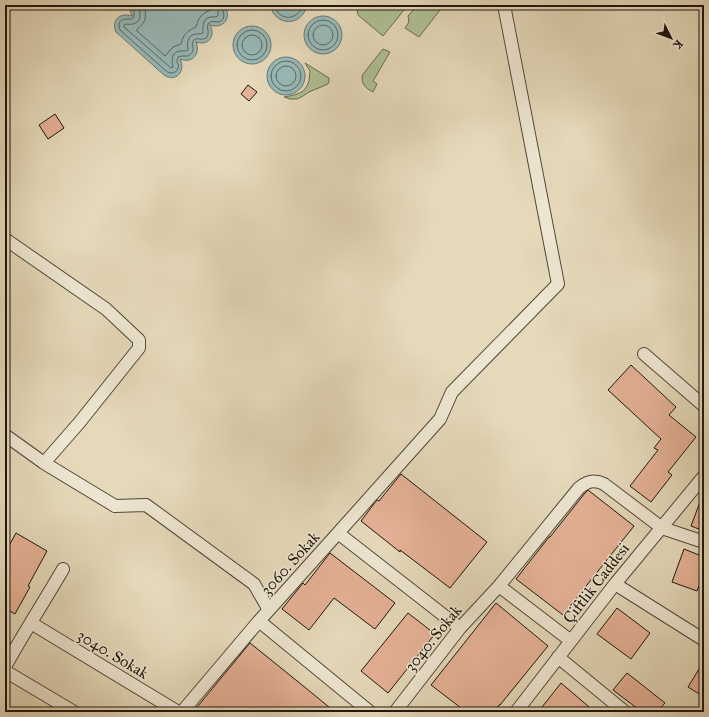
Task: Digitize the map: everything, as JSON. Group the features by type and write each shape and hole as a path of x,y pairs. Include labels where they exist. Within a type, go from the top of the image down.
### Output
{"street":[{"path":"338,533 440,419 452,392 558,284 504,5"},
{"path":"5,239 106,309 139,340 139,348 79,423 44,463"},
{"path":"644,354 704,406"},
{"path":"5,435 44,463 114,506 146,505 254,584 269,610"},
{"name":"Çiftlik Caddesi","path":"516,712 615,584 704,476"},
{"name":"3040. Sokak","path":"395,712 460,628 499,586 579,488 585,483 594,481 604,484 662,528 704,542"},
{"name":"3060. Sokak","path":"182,712 259,621 338,533 460,628"},
{"path":"5,667 63,569"},
{"path":"615,584 704,640"},
{"path":"499,586 571,641"},
{"path":"259,621 370,712"},
{"name":"3040. Sokak","path":"31,623 178,712"},
{"path":"558,658 625,712"},
{"path":"5,671 74,712"}],"green space":[{"path":"361,5 408,5 383,36 358,15 357,9"},
{"path":"418,5 444,5 419,37 405,28 409,22 408,16"},
{"path":"383,49 390,52 373,81 377,84 373,92 364,85 362,77"},
{"path":"305,63 329,78 328,84 297,99 284,97 300,93 305,89 309,81 310,71"}],"water":[{"path":"130,5 240,5 234,9 226,8 227,16 222,25 210,25 212,33 210,40 204,43 196,42 197,50 194,57 188,60 180,59 182,63 181,71 176,77 172,78 164,75 116,32 115,24 120,16 132,16"},
{"path":"270,5 307,5 300,17 288,22 277,17"},
{"path":"323,16 333,19 339,25 342,35 339,45 333,51 323,54 313,51 307,45 304,35 307,25 313,19"},
{"path":"252,26 262,29 268,35 271,45 268,55 262,61 252,64 242,61 236,55 233,45 236,35 242,29"},
{"path":"286,57 296,60 302,66 305,76 302,86 296,92 286,95 276,92 270,86 267,76 270,66 276,60"}],"building":[{"path":"248,85 257,92 249,101 241,94"},
{"path":"55,114 64,128 48,139 39,125"},
{"path":"631,365 676,407 669,415 696,437 668,472 672,475 651,502 630,486 658,450 654,448 661,439 608,390"},
{"path":"401,474 487,542 450,588 400,550 400,552 361,521 377,500 379,501"},
{"path":"588,490 634,526 563,615 516,579"},
{"path":"704,494 704,531 691,526"},
{"path":"16,533 47,551 15,614 5,608 5,553"},
{"path":"684,549 704,557 704,573 697,591 672,582"},
{"path":"330,553 395,603 375,629 334,598 309,630 282,609 303,583 305,585"},
{"path":"496,603 548,646 494,712 458,712 461,708 431,685"},
{"path":"617,608 650,633 631,659 597,634"},
{"path":"408,613 435,634 388,693 361,671"},
{"path":"250,643 307,689 335,712 193,712"},
{"path":"704,661 704,697 688,687"},
{"path":"627,673 665,703 657,712 642,712 613,690"},
{"path":"561,683 595,712 548,712 542,707"}]}
